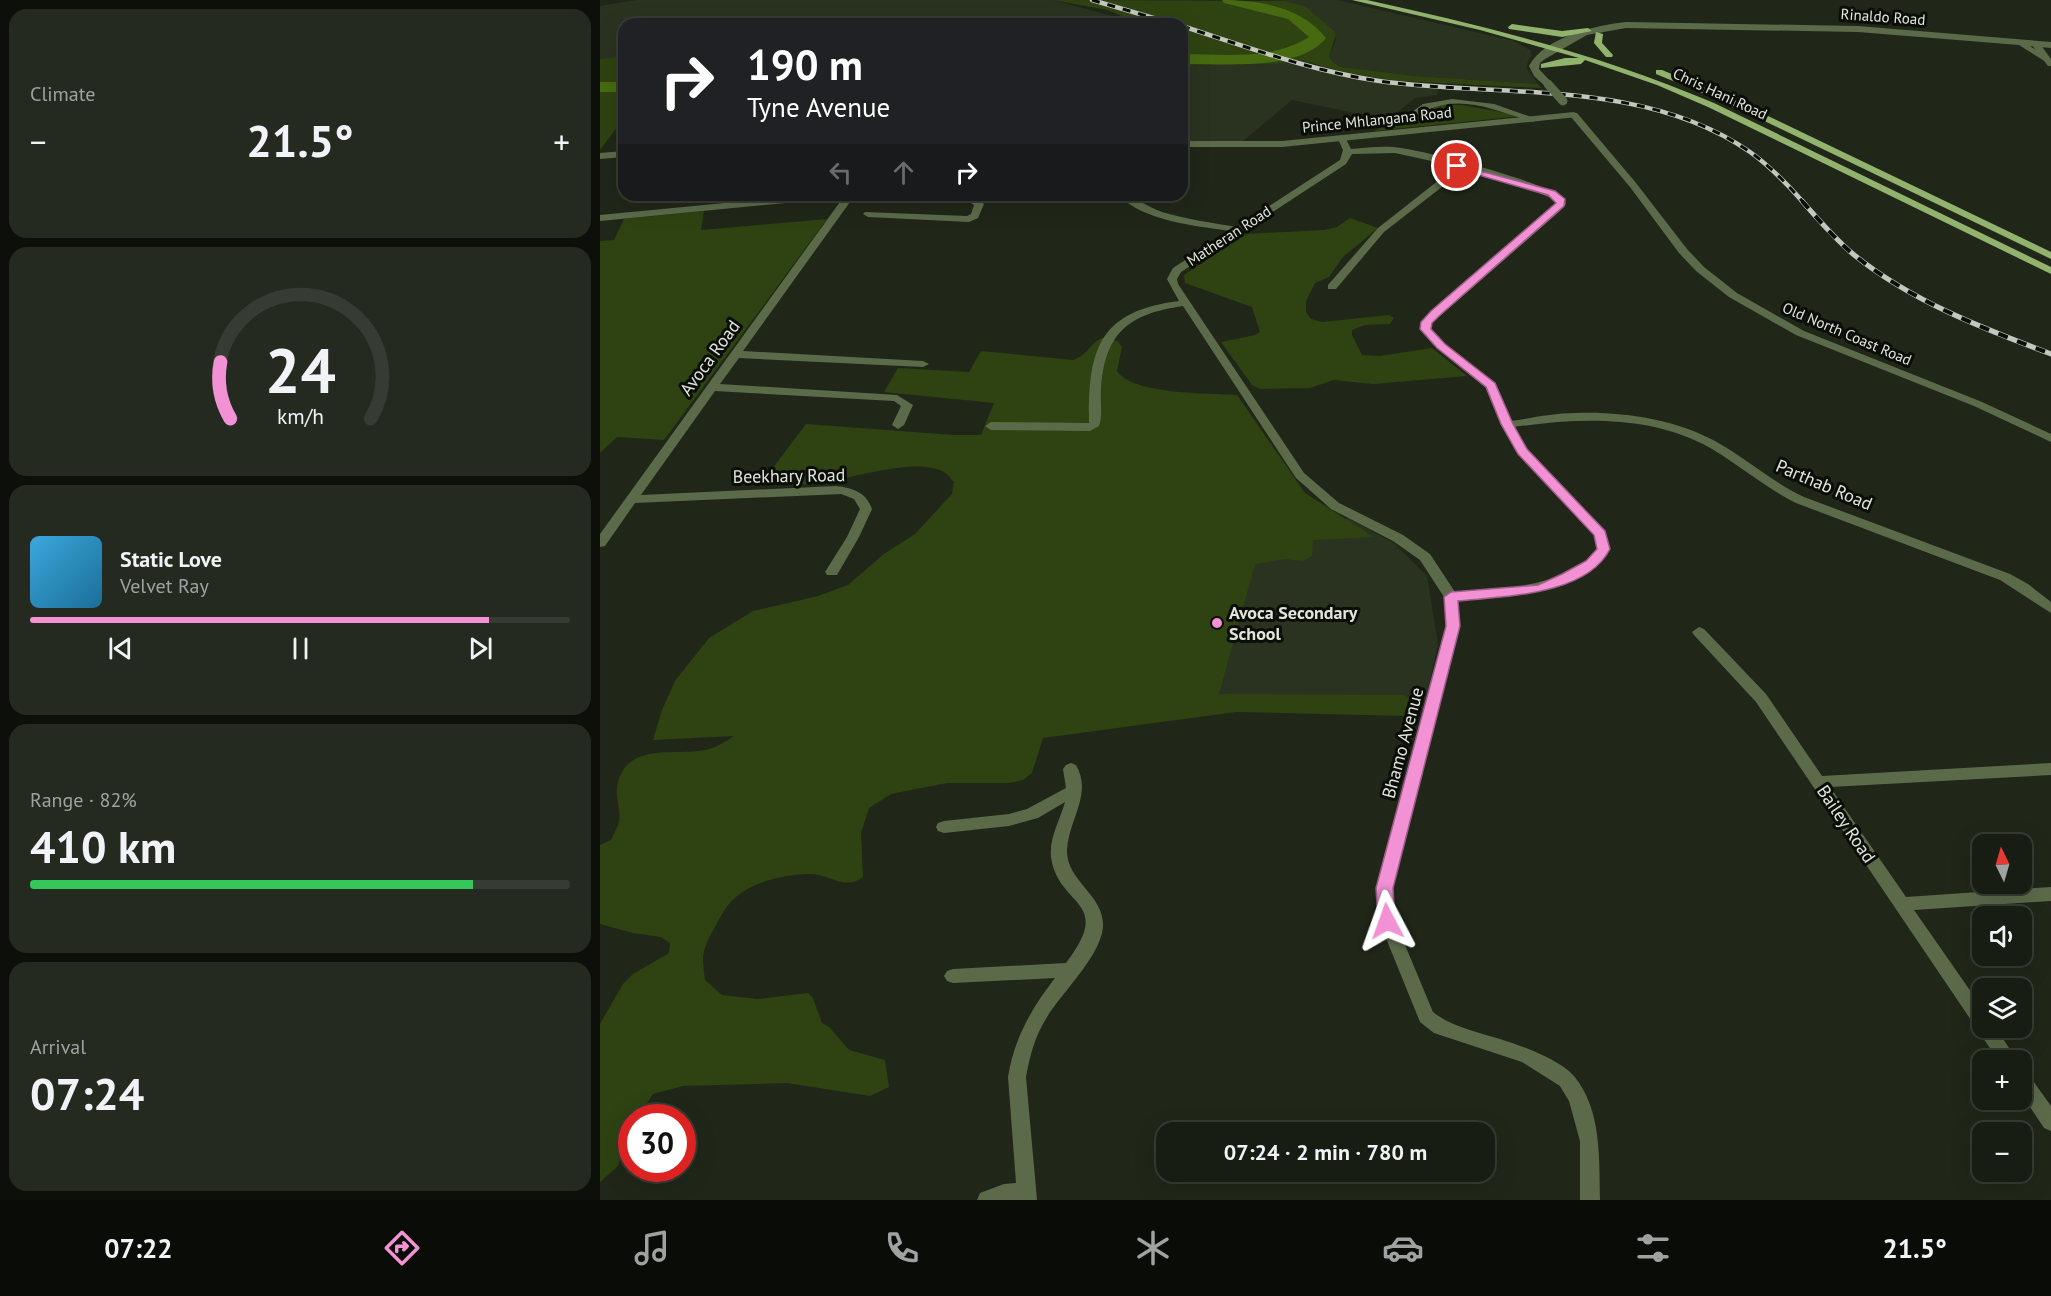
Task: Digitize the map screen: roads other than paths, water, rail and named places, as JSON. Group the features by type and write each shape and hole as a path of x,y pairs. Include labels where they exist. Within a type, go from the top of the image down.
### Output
{"main road":[{"name":"Chris Hani Road","path":"1356,0 1531,40 1567,46"},
{"name":"Chris Hani Road","path":"1389,0 1509,27 1610,60 1660,72 1734,103 2051,256"},
{"path":"1509,27 1562,34 1587,31"},
{"path":"1599,34 1598,43 1610,60"},
{"path":"1531,40 1542,55"},
{"path":"1544,66 1575,60 1610,60"},
{"name":"Chris Hani Road","path":"1610,60 1711,105 2051,271"}],"street":[{"name":"Rinaldo Road","path":"1567,46 1587,31 1626,25 1858,28 2051,45"},
{"name":"Rinaldo Road","path":"1567,46 1599,34 1626,28 1677,25"},
{"path":"2008,41 2030,48 2050,59"},
{"path":"2035,43 2050,59"},
{"path":"1546,82 1536,73 1535,61 1542,55 1567,46"},
{"path":"1546,82 1544,66 1567,46"},
{"name":"Old North Coast Road","path":"1546,82 1633,185 1683,250 1732,295 1800,333 1978,404 2051,438"},
{"path":"1406,119 1427,106 1453,102 1507,110 1533,119"},
{"name":"Prince Mhlangana Road","path":"1188,144 1249,145 1342,139 1574,115"},
{"path":"1342,139 1349,152 1397,150 1539,189 1560,199 1557,208 1427,322 1426,329 1430,336 1491,386 1507,424 1522,451 1600,534 1604,549 1591,564 1567,578 1540,589 1451,597"},
{"name":"Matheran Road","path":"1184,303 1173,284 1172,279 1177,270 1343,162 1349,152"},
{"path":"600,156 618,154"},
{"path":"1332,287 1381,230 1444,182 1444,172 1440,161"},
{"path":"600,218 775,201"},
{"name":"Avoca Road","path":"600,543 634,499 711,387 846,201"},
{"path":"868,214 969,219 975,216 980,204 975,201"},
{"path":"1131,201 1161,214 1238,230"},
{"path":"991,426 1090,427 1095,423 1094,387 1104,345 1131,316 1147,309 1184,303"},
{"name":"Bhamo Avenue","path":"1184,303 1300,475 1335,506 1418,551 1431,564 1451,597 1453,626 1451,635 1385,888 1387,921 1426,1017 1440,1028 1528,1056 1566,1080 1578,1098 1585,1120 1590,1200"},
{"path":"735,354 923,364"},
{"path":"711,387 897,398 907,405 898,425"},
{"name":"Parthab Road","path":"1507,424 1573,416 1594,416 1672,429 1692,435 1726,453 1766,483 1800,500 2005,577 2023,587 2051,609"},
{"name":"Beekhary Road","path":"634,499 836,490 853,493 862,500 866,509 854,537 832,572"},
{"name":"Bailey Road","path":"1699,632 1761,698 1972,1008"},
{"path":"1818,782 2051,768"},
{"path":"987,1200 1004,1193 1027,1196 1018,1089 1019,1058 1026,1035 1035,1018 1091,941 1094,929 1090,905 1062,867 1059,851 1062,830 1073,802 1071,769"},
{"path":"944,827 1009,820 1032,814 1074,790"},
{"path":"1901,904 2051,894"},
{"path":"953,976 1071,970"},
{"path":"2032,1094 2051,1122"}],"waterway":[{"path":"1188,59 1271,57 1288,54 1319,38 1293,16 1229,0"},
{"path":"600,87 618,87"}],"railway":[{"path":"1092,0 1154,18"},
{"path":"1188,28 1279,58 1354,77 1426,86 1570,95 1618,101 1664,112 1708,128 1750,152 1778,175 1803,202"},
{"path":"1802,201 1853,254 1899,286 1948,312 2051,354"}],"place":[{"name":"Avoca Secondary School","path":"1217,623"}]}
